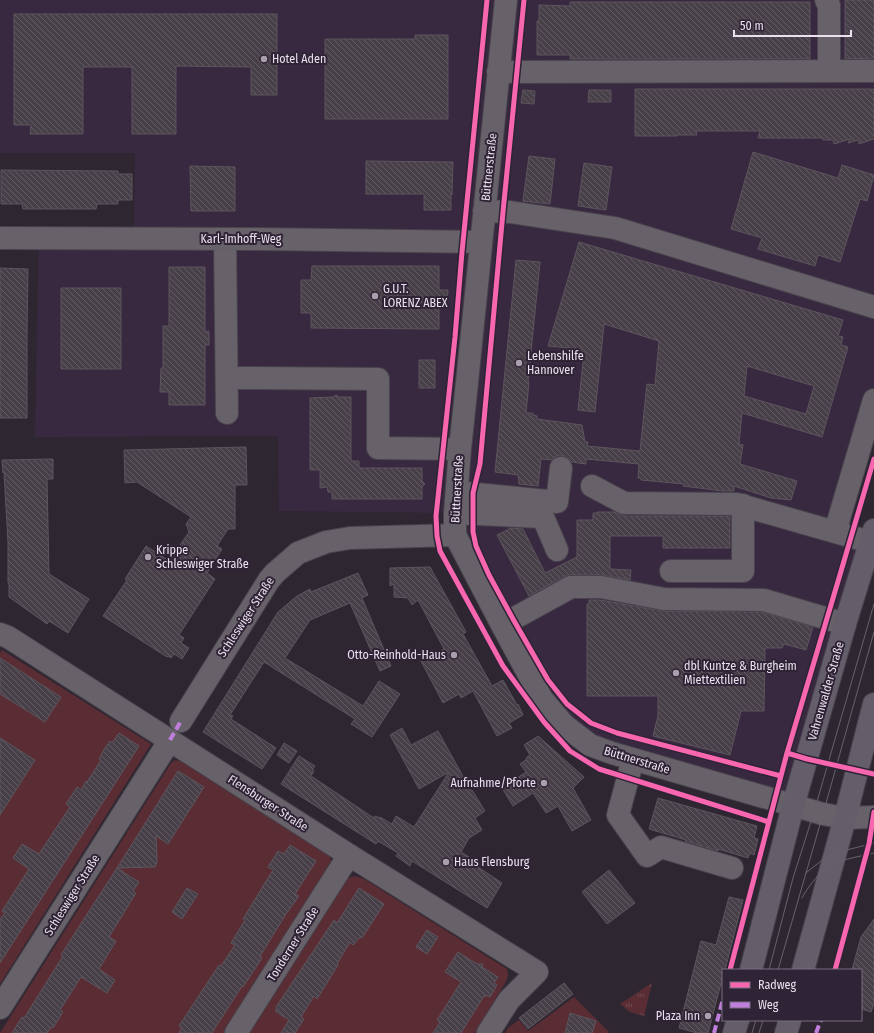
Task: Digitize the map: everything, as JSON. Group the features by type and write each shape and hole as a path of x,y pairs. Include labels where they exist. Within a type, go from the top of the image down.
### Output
{"main road":[{"name":"Vahrenwalder Straße","path":"751,969 793,806 845,624 872,536"},
{"path":"803,969 845,818 874,704"},
{"path":"734,1033 738,1021"},
{"path":"786,1033 790,1021"}],"street":[{"name":"Büttnerstraße","path":"506,0 460,448 455,535 542,699 564,725 590,745 632,759 823,814 845,818 874,817"},
{"path":"826,0 829,5 830,71"},
{"path":"498,72 874,71"},
{"path":"484,211 510,212 615,228 874,307"},
{"name":"Karl-Imhoff-Weg","path":"0,238 481,242"},
{"path":"225,239 227,413"},
{"path":"240,378 378,379 378,448 460,448"},
{"path":"835,532 874,400"},
{"path":"456,502 557,502 561,468"},
{"path":"592,486 624,503 737,504 835,532 872,536"},
{"path":"456,502 543,517 557,550"},
{"path":"671,571 743,571 743,505"},
{"name":"Schleswiger Straße","path":"181,721 270,580 275,573 298,553 326,542 350,538 455,535"},
{"path":"502,625 571,587 601,587 664,600 764,600 845,624"},
{"name":"Flensburger Straße","path":"0,634 8,637 349,855 537,972 509,1000 488,1033"},
{"name":"Schleswiger Straße","path":"0,1008 170,740"},
{"path":"632,759 618,815 647,856 661,846 732,868"},
{"name":"Tonderner Straße","path":"236,1033 349,855"}],"shaded area":[{"path":"0,0 874,0 874,400 835,532 870,542 793,806 564,725 455,513 279,511 278,436 35,437 39,230 134,231 135,153 0,153"}],"green space":[{"path":"2,650 151,744 0,984 0,653"},
{"path":"175,760 180,761 330,856 331,869 228,1033 0,1033 171,763"},
{"path":"355,876 364,879 507,969 507,980 475,1033 250,1033 348,878"},
{"path":"652,983 644,1016 630,1012 620,1004"},
{"path":"574,997 609,1032 608,1033 505,1033 508,1028 519,1020 528,1031"}],"building":[{"path":"845,0 874,0 874,58 845,59"},
{"path":"570,2 810,2 810,59 570,59 570,55 537,55 537,21 539,21 539,5 570,6"},
{"path":"14,14 277,14 277,95 251,95 251,67 176,66 176,134 132,134 132,67 83,67 83,134 30,134 31,125 14,125"},
{"path":"415,35 448,35 448,119 325,119 325,39 415,39"},
{"path":"635,89 874,89 874,139 859,144 858,140 848,143 850,139 834,144 833,140 823,140 823,138 758,138 760,131 696,131 697,135 635,136"},
{"path":"523,90 535,91 534,104 521,103"},
{"path":"589,90 611,90 611,102 588,102"},
{"path":"753,152 838,178 842,165 874,175 867,201 860,199 840,262 818,255 815,266 758,249 762,238 731,229"},
{"path":"529,156 555,159 550,204 523,201"},
{"path":"366,161 453,162 451,210 424,210 424,194 366,194"},
{"path":"584,163 612,167 606,210 578,206"},
{"path":"190,166 235,167 235,211 191,211"},
{"path":"1,170 118,171 118,174 132,174 132,200 118,200 118,204 97,204 96,209 23,209 22,204 1,204"},
{"path":"579,242 843,320 838,336 843,337 841,345 848,347 822,437 742,413 739,444 743,445 740,464 797,481 791,500 771,498 734,486 734,491 723,491 683,486 684,484 641,480 641,478 638,478 639,464 586,459 586,464 572,462 568,458 562,456 556,456 552,460 541,459 538,486 519,484 518,475 495,472 516,260 540,262 526,413 533,413 533,415 537,416 537,419 582,425 585,442 588,442 587,446 640,451 647,384 655,385 659,341 604,324 595,412 578,410 584,352 581,351 581,349 548,346","holes":["747,366 814,386 806,414 744,396"]},
{"name":"G.U.T. LORENZ ABEX","path":"312,266 439,266 439,290 448,290 447,304 439,304 439,329 311,328 311,313 301,313 301,280 311,280"},
{"path":"169,267 205,267 205,332 209,331 209,345 205,345 205,405 169,405 169,392 160,392 161,368 163,368 163,326 169,326"},
{"path":"0,268 28,269 27,418 0,418"},
{"path":"61,288 121,288 121,369 61,369"},
{"path":"419,360 435,360 435,388 419,388"},
{"path":"336,395 339,397 351,397 351,461 359,461 359,468 422,468 422,481 425,484 422,487 422,499 332,499 332,492 328,492 327,487 320,488 320,470 310,470 310,398 333,397"},
{"path":"246,447 247,485 235,485 235,529 228,529 217,546 222,549 207,573 215,579 179,635 184,638 181,643 189,648 182,659 174,654 171,658 168,656 167,657 103,616 127,580 125,579 146,546 169,561 189,532 186,524 191,517 137,482 125,483 124,450"},
{"path":"53,459 53,479 47,479 49,574 89,599 68,633 49,621 47,624 9,597 8,543 2,460"},
{"path":"615,512 624,516 730,516 730,548 663,548 663,536 610,536 610,569 631,570 630,580 601,575 571,575 565,576 529,596 497,535 511,528 523,529 545,573 577,557 577,520 593,520 593,513"},
{"name":"Otto-Reinhold-Haus","path":"430,567 466,632 463,634 492,686 503,680 523,715 509,723 512,728 497,736 473,691 461,698 459,694 443,703 421,661 444,649 418,600 412,605 408,598 394,597 394,584 390,586 390,568"},
{"path":"358,573 368,595 362,598 391,666 380,671 350,603 310,620 285,658 363,706 379,681 400,694 372,737 351,724 355,719 264,662 230,715 233,716 231,719 276,748 262,769 203,732 278,612 297,596 310,589 311,592"},
{"name":"dbl Kuntze & Burgheim Miettextilien","path":"589,600 600,600 664,611 762,612 813,627 806,650 784,644 782,648 765,648 764,711 741,711 730,755 653,736 658,715 658,696 587,696 587,604 589,604"},
{"path":"0,658 61,697 45,722 0,694"},
{"path":"402,728 411,745 438,731 471,791 472,790 485,811 475,818 482,830 469,838 461,852 480,864 478,867 502,883 487,908 412,861 410,866 396,856 398,853 378,841 376,844 281,784 299,756 315,766 312,770 314,771 311,776 374,818 375,816 380,817 392,824 396,816 414,827 449,772 419,789 390,735"},
{"path":"119,733 139,746 0,963 0,919 5,913 2,911 29,869 13,858 22,844 39,854 70,807 66,804 77,787 81,790 101,760 99,759 105,748 110,741 112,743"},
{"name":"Aufnahme/Pforte","path":"538,736 584,777 573,788 591,820 572,831 558,806 546,813 533,793 513,806 502,788 526,772 520,764 530,755 524,745"},
{"path":"0,738 35,760 0,815"},
{"path":"284,743 297,751 289,763 277,755"},
{"path":"178,771 204,787 168,844 156,836 157,862 155,867 117,868"},
{"path":"658,798 757,826 754,838 758,839 754,855 750,853 748,858 718,849 718,851 649,829"},
{"path":"290,845 316,861 295,894 299,896 262,953 260,957 262,958 212,1033 179,1033 182,1028 179,1026 219,965 221,966 235,945 231,943 245,920 243,919 273,870 268,867 278,851 284,854"},
{"path":"117,868 139,882 133,891 136,893 109,937 116,941 99,969 115,980 107,993 81,977 60,1010 63,1012 53,1028 51,1027 47,1033 12,1033 22,1017 24,1018 63,956 61,955"},
{"path":"609,870 635,903 607,924 582,892"},
{"path":"187,888 198,894 182,919 172,912"},
{"path":"359,888 384,904 362,938 360,937 353,945 350,942 317,999 314,996 301,1017 304,1019 295,1033 281,1033 289,1020 275,1011 277,1008 276,1007 334,920 337,923"},
{"path":"729,897 743,900 725,969 722,969 722,980 708,1033 697,1033 679,1028 701,941 716,945"},
{"path":"874,919 874,1003 871,1012 862,1009 862,969 852,969 861,937"},
{"path":"427,930 438,937 427,954 416,947"},
{"path":"458,952 477,964 483,964 482,967 498,977 494,983 497,985 490,997 486,995 485,997 484,996 461,1033 433,1033 440,1022 437,1020 461,982 445,972"},
{"path":"564,983 573,994 528,1029 519,1018"},
{"path":"570,1013 596,1021 592,1033 565,1033"}],"tram line":[{"path":"769,969 793,878 814,812 874,604"},
{"path":"778,969 874,632"},
{"path":"805,874 821,861 835,853 874,843"},
{"path":"802,898 816,878 830,865 843,860 874,853"},
{"path":"752,1033 756,1021"},
{"path":"759,1033 763,1021"}],"marked path":[{"path":"170,740 181,721"},
{"path":"714,1033 722,1003"},
{"path":"816,1033 821,1021"}],"cycle path":[{"path":"487,0 455,337 436,516 437,536 440,551 503,666 544,722 570,751 599,769 769,822"},
{"path":"524,0 480,464 473,493 473,532 476,546 489,575 548,680 567,704 591,723 617,733 781,776"},
{"path":"730,969 787,753 874,459"},
{"path":"787,753 874,774"},
{"path":"835,969 869,844 874,812"}],"place":[{"name":"Hotel Aden","path":"264,59"},
{"name":"G.U.T. LORENZ ABEX","path":"375,296"},
{"name":"Lebenshilfe Hannover","path":"519,363"},
{"name":"Krippe Schleswiger Straße","path":"148,557"},
{"name":"Otto-Reinhold-Haus","path":"454,655"},
{"name":"dbl Kuntze & Burgheim Miettextilien","path":"676,673"},
{"name":"Aufnahme/Pforte","path":"544,783"},
{"name":"Haus Flensburg","path":"446,862"},
{"name":"Plaza Inn","path":"708,1016"}]}
